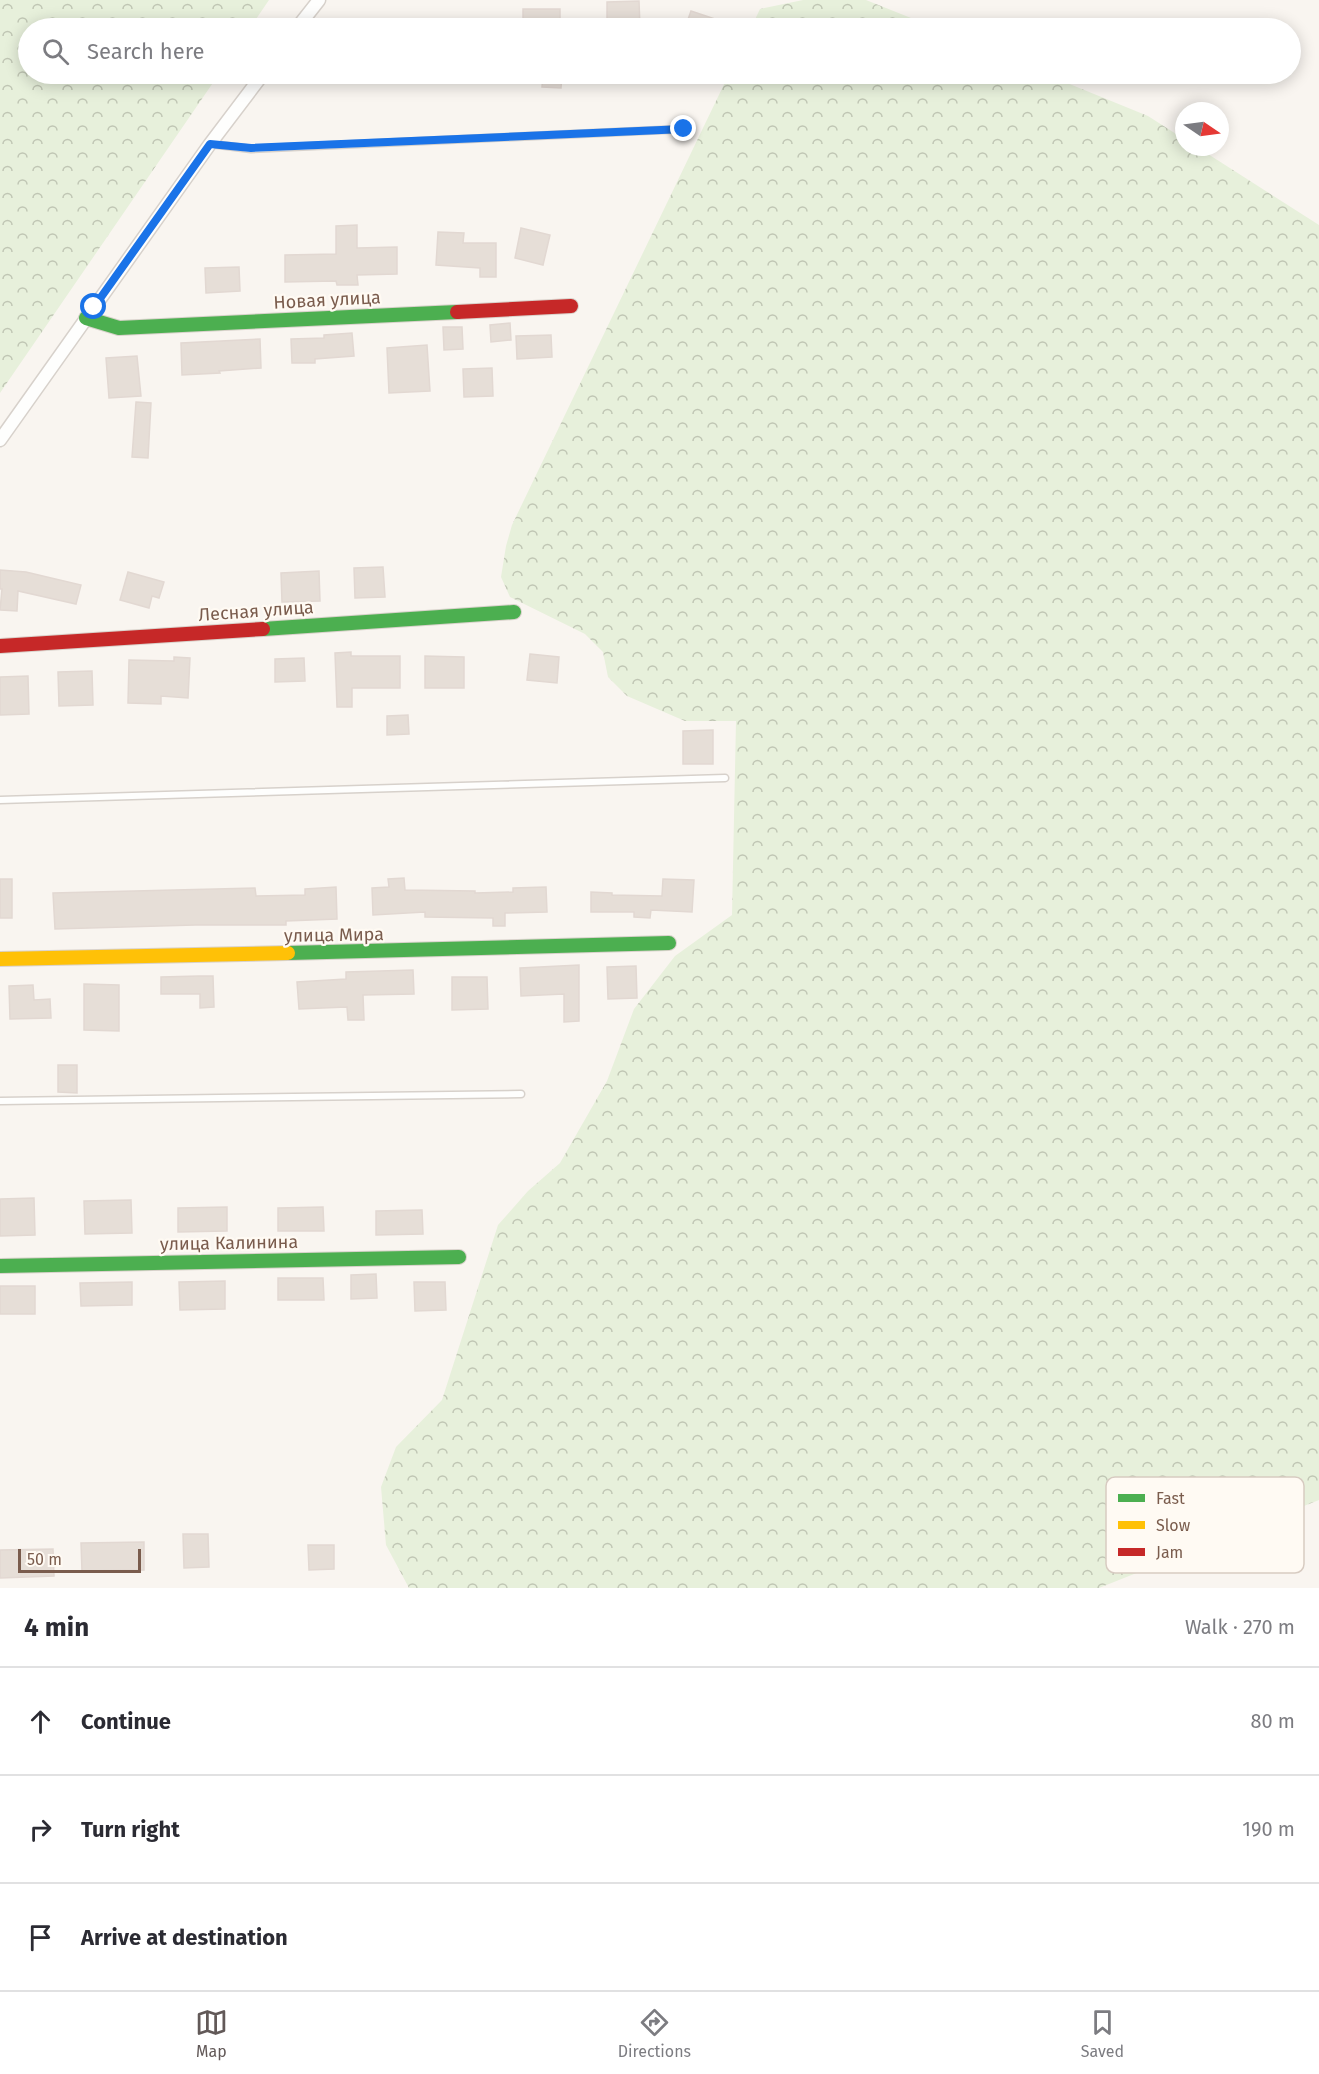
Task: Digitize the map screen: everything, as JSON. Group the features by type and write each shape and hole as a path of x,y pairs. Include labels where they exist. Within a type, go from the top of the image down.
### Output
{"street":[{"path":"305,18 319,0"},
{"path":"0,440 210,144 255,84"},
{"name":"Новая улица","path":"86,318 118,328 571,306"},
{"name":"Лесная улица","path":"0,646 514,612"},
{"name":"улица Мира","path":"0,959 453,950 669,943"},
{"name":"улица Калинина","path":"0,1266 459,1257"}],"lane":[{"path":"210,144 251,148 684,129"},
{"path":"0,800 725,778"},
{"path":"0,1101 521,1094"}],"green space":[{"path":"0,0 269,0 257,18 18,18 18,84 212,84 0,393"},
{"path":"803,0 866,0 911,18 756,18 760,9"},
{"path":"724,84 1070,84 1148,116 1175,133 1175,156 1211,156 1319,225 1319,1500 1304,1506 1304,1477 1106,1477 1106,1573 1136,1573 1099,1588 409,1588 386,1545 381,1487 396,1447 442,1400 498,1225 528,1191 560,1163 607,1081 634,1009 675,956 732,915 736,721 685,721 627,696 608,677 603,652 585,634 510,597 501,577 512,525"}],"building":[{"path":"639,1 640,18 607,18 607,2"},
{"path":"523,9 560,9 560,18 523,18"},
{"path":"691,11 712,18 689,18"},
{"path":"542,84 561,84 561,88 542,87"},
{"path":"357,225 357,248 397,247 397,274 357,275 358,285 337,285 336,281 285,282 285,255 336,254 336,226"},
{"path":"521,228 550,235 543,265 515,258"},
{"path":"438,232 464,233 463,243 496,243 496,277 480,277 480,268 436,265"},
{"path":"239,267 240,291 206,293 205,268"},
{"path":"510,323 511,340 491,342 490,325"},
{"path":"443,327 462,327 463,349 444,350"},
{"path":"352,333 354,356 315,359 315,363 292,363 291,339 324,338 324,335"},
{"path":"551,335 552,357 517,359 516,336"},
{"path":"260,339 261,368 182,375 181,343"},
{"path":"427,345 430,391 389,393 387,348"},
{"path":"137,356 141,396 109,398 106,358"},
{"path":"492,368 493,396 464,397 463,369"},
{"path":"136,402 151,403 148,458 132,457"},
{"path":"383,567 385,597 355,598 354,568"},
{"path":"0,570 26,572 81,585 76,604 18,591 17,611 0,610 2,589 0,589"},
{"path":"319,571 320,601 282,602 281,573"},
{"path":"128,572 164,582 159,598 152,596 149,608 120,600"},
{"path":"351,652 351,656 400,656 400,688 352,688 352,707 337,707 335,653"},
{"path":"530,654 559,657 557,683 527,680"},
{"path":"425,656 464,657 464,688 425,688"},
{"path":"174,657 190,658 188,698 161,696 161,704 128,703 129,660 174,661"},
{"path":"304,658 305,681 275,682 275,659"},
{"path":"92,671 93,705 59,706 58,672"},
{"path":"28,676 29,714 0,715 0,677"},
{"path":"408,715 409,734 387,735 387,716"},
{"path":"713,730 713,764 683,764 683,731"},
{"path":"404,878 405,890 475,891 475,893 513,892 513,888 546,887 547,912 505,913 505,926 493,926 493,918 425,917 425,912 373,915 372,888 389,887 388,879"},
{"path":"0,879 12,879 12,918 0,918"},
{"path":"663,879 694,880 692,912 651,910 650,918 634,917 634,912 591,912 591,892 612,893 612,895 662,896"},
{"path":"336,887 337,919 286,921 286,925 55,929 53,893 255,888 256,896 305,895 305,889"},
{"path":"579,965 579,1021 564,1022 564,994 521,996 520,968"},
{"path":"636,966 637,998 608,999 607,967"},
{"path":"413,970 414,994 363,995 364,1020 348,1020 347,1007 299,1009 297,982 346,979 346,972"},
{"path":"213,976 214,1007 200,1008 200,994 161,994 161,977"},
{"path":"452,977 487,977 488,1009 452,1010"},
{"path":"84,984 119,985 119,1031 84,1030"},
{"path":"33,985 34,1000 50,999 51,1018 10,1019 9,986"},
{"path":"58,1065 77,1065 77,1093 58,1092"},
{"path":"34,1198 35,1235 0,1236 0,1199"},
{"path":"131,1200 132,1233 85,1234 84,1201"},
{"path":"227,1207 227,1231 178,1232 178,1208"},
{"path":"323,1207 324,1231 278,1231 278,1208"},
{"path":"422,1210 423,1234 376,1235 376,1211"},
{"path":"376,1274 377,1298 351,1299 351,1275"},
{"path":"278,1278 323,1278 324,1300 278,1300"},
{"path":"225,1281 225,1309 180,1310 179,1282"},
{"path":"132,1282 132,1305 81,1306 80,1283"},
{"path":"414,1282 445,1282 446,1310 415,1311"},
{"path":"0,1286 35,1286 35,1314 0,1314"},
{"path":"183,1534 208,1534 209,1567 184,1568"},
{"path":"144,1542 144,1570 82,1571 81,1543"},
{"path":"308,1545 334,1545 334,1569 309,1570"},
{"path":"53,1549 54,1576 0,1578 0,1550"}],"traffic: fast":[{"path":"86,318 119,328 457,312"},
{"path":"263,629 514,612"},
{"path":"288,953 669,943"},
{"path":"0,1266 459,1257"}],"traffic: slow":[{"path":"0,959 288,953"}],"traffic: jam":[{"path":"457,312 571,306"},
{"path":"0,646 263,629"}],"route":[{"path":"94,307 210,144 251,148 684,129"}]}
